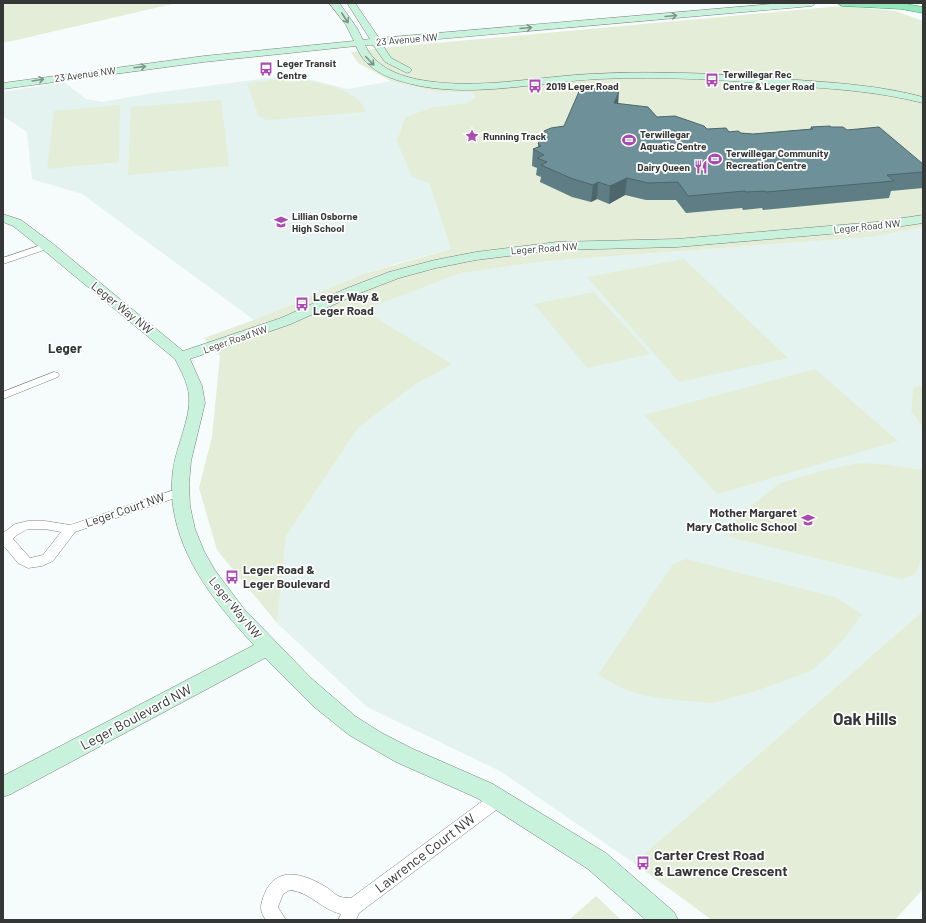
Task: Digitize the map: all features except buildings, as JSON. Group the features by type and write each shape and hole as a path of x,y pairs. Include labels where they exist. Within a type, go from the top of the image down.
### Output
{"main road":[{"path":"842,3 901,6 922,10"},
{"path":"900,3 922,10"}],"street":[{"path":"333,3 337,6 357,38 366,58 373,65 388,73 405,79 468,88 486,85 585,77 682,75 760,79 858,87 887,91 923,100"},
{"path":"351,3 388,60 402,68 426,76 486,85"},
{"path":"374,38 527,20 723,3"},
{"name":"23 Avenue NW","path":"3,77 172,54 357,38 374,38 812,3"},
{"name":"23 Avenue NW","path":"3,86 357,38"},
{"name":"Leger Way NW","path":"3,218 17,223 47,246 181,358 194,383 197,405 182,464 180,492 181,507 187,530 204,569 226,600 268,647 314,694 356,728 395,751 484,791 498,799 597,861 666,920"},
{"name":"Leger Road NW","path":"181,358 286,321 372,283 416,269 462,258 557,246 677,243 875,226 923,219"},
{"path":"3,261 47,246"},
{"path":"3,396 54,375"},
{"name":"Leger Court NW","path":"70,529 180,492"},
{"name":"Leger Boulevard NW","path":"3,787 268,647"},
{"name":"Lawrence Court NW","path":"277,920 269,909 271,896 278,886 286,881 294,880 310,887 350,914 498,799"}],"shaded area":[{"name":"Lillian Osborne High School","path":"283,76 305,78 347,89 391,81 437,92 470,92 474,95 475,99 467,103 433,107 405,117 400,133 396,139 429,183 451,249 363,274 254,320 82,194 32,179 27,132 3,116 3,92 64,82 86,99 103,102 147,94"},
{"path":"923,227 923,385 913,387 911,411 923,428 923,611 634,863 500,771 367,707 277,623 286,536 358,428 416,384 451,364 362,310 461,273 548,261 871,237"}],"green space":[{"path":"3,3 177,3 3,43"},
{"path":"842,6 895,11 923,21 923,227 871,237 548,261 461,273 363,310 452,364 416,384 358,428 286,536 277,623 217,550 199,488 212,437 220,356 204,338 254,320 363,274 451,249 429,183 412,177 396,139 400,133 405,117 433,107 467,103 475,98 470,92 437,92 391,81 358,63 351,52"},
{"path":"281,79 303,80 330,85 353,95 361,103 366,112 267,120 259,117 247,83"},
{"path":"221,100 229,166 128,175 131,107"},
{"path":"120,105 119,162 47,169 54,111"},
{"path":"684,259 788,358 679,382 587,277"},
{"path":"594,292 650,354 587,368 534,304"},
{"path":"815,369 898,441 717,494 644,415"},
{"path":"923,385 923,428 911,411 913,387"},
{"path":"860,463 889,465 923,470 923,556 915,574 902,579 729,537 733,524 746,510 780,483 825,470"},
{"path":"686,559 835,597 862,614 847,635 829,655 811,671 756,691 712,703 642,695 622,688 598,675 673,564"},
{"path":"923,611 923,889 895,920 712,920 634,863"},
{"path":"596,896 621,920 569,920"}],"place":[{"name":"Leger Transit Centre","path":"266,69"},
{"name":"Terwillegar Rec Centre & Leger Road","path":"712,80"},
{"name":"2019 Leger Road","path":"535,86"},
{"name":"Running Track","path":"472,136"},
{"name":"Terwillegar Aquatic Centre","path":"629,140"},
{"name":"Terwillegar Community Recreation Centre","path":"715,159"},
{"name":"Dairy Queen","path":"701,167"},
{"name":"Lillian Osborne High School","path":"281,222"},
{"name":"Leger Way & Leger Road","path":"302,304"},
{"name":"Mother Margaret Mary Catholic School","path":"808,520"},
{"name":"Leger Road & Leger Boulevard","path":"232,577"},
{"name":"Carter Crest Road & Lawrence Crescent","path":"643,863"}],"district":[{"name":"Leger","path":"65,348"},
{"name":"Oak Hills","path":"865,719"}]}
